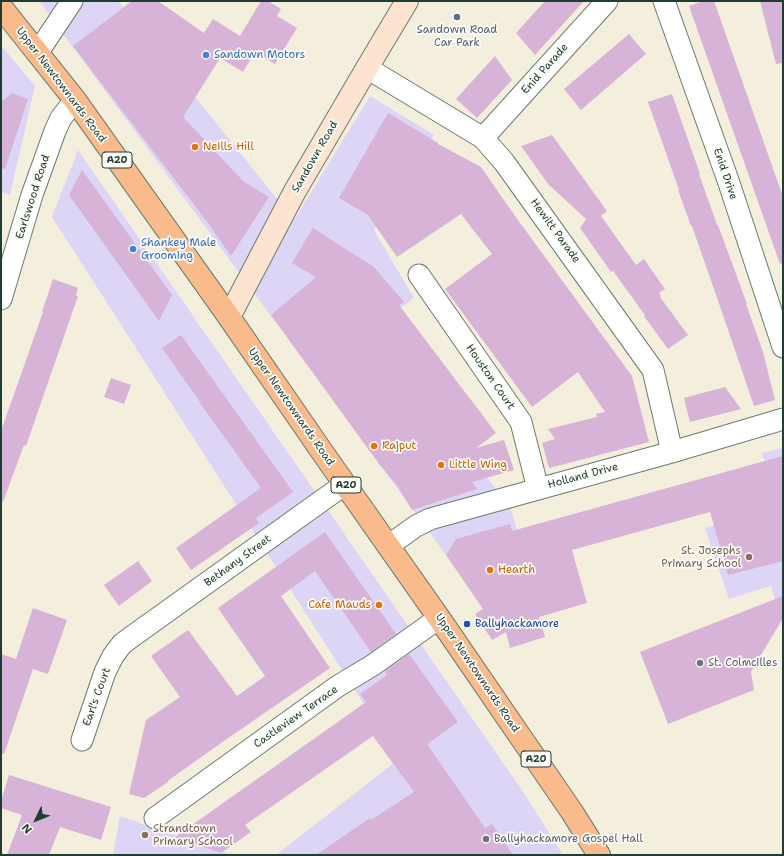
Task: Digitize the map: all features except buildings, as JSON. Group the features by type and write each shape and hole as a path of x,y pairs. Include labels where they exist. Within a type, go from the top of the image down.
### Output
{"main road":[{"name":"Upper Newtownards Road","path":"1,6 75,100 229,317 388,546 440,618 572,812 599,855"}],"street":[{"path":"38,52 72,1"},
{"name":"Sandown Road","path":"229,317 296,191 407,1"},
{"name":"Enid Parade","path":"483,138 607,1"},
{"name":"Enid Drive","path":"664,1 728,183 783,347"},
{"name":"Hewitt Parade","path":"367,68 483,138 504,162 653,370 672,452"},
{"name":"Earlswood Road","path":"1,299 32,195 55,131 61,118 75,100"},
{"name":"Houston Court","path":"419,275 521,422 538,489"},
{"name":"Holland Drive","path":"388,546 416,526 430,519 672,452 783,419"},
{"name":"Bethany Street","path":"130,638 345,484"},
{"name":"Castleview Terrace","path":"155,818 338,686 373,665 440,618"},
{"name":"Earl's Court","path":"82,740 105,672 113,656 122,644 130,638"}],"shaded area":[{"path":"39,1 118,1 294,220 370,96 434,135 374,230 414,298 372,330 510,507 532,579 476,596"},
{"path":"1,45 35,86 10,195 1,192"},
{"path":"78,150 524,793 563,855 276,855 399,759 52,217"},
{"name":"St. Josephs Primary School","path":"783,448 783,625 771,586 729,599 705,528 779,508 762,453"},
{"name":"Strandtown Primary School","path":"120,816 232,855 113,855"}],"place":[{"name":"Sandown Road Car Park","path":"457,17"},
{"name":"Sandown Motors","path":"206,55"},
{"name":"Neills Hill","path":"195,147"},
{"name":"Shankey Male Grooming","path":"133,249"},
{"name":"Rajput","path":"374,446"},
{"name":"Little Wing","path":"441,465"},
{"name":"St. Josephs Primary School","path":"749,557"},
{"name":"Hearth","path":"490,570"},
{"name":"Cafe Mauds","path":"379,605"},
{"name":"Ballyhackamore","path":"467,624"},
{"name":"St. Colmcilles","path":"700,663"},
{"name":"Strandtown Primary School","path":"145,835"},
{"name":"Ballyhackamore Gospel Hall","path":"486,839"}]}
